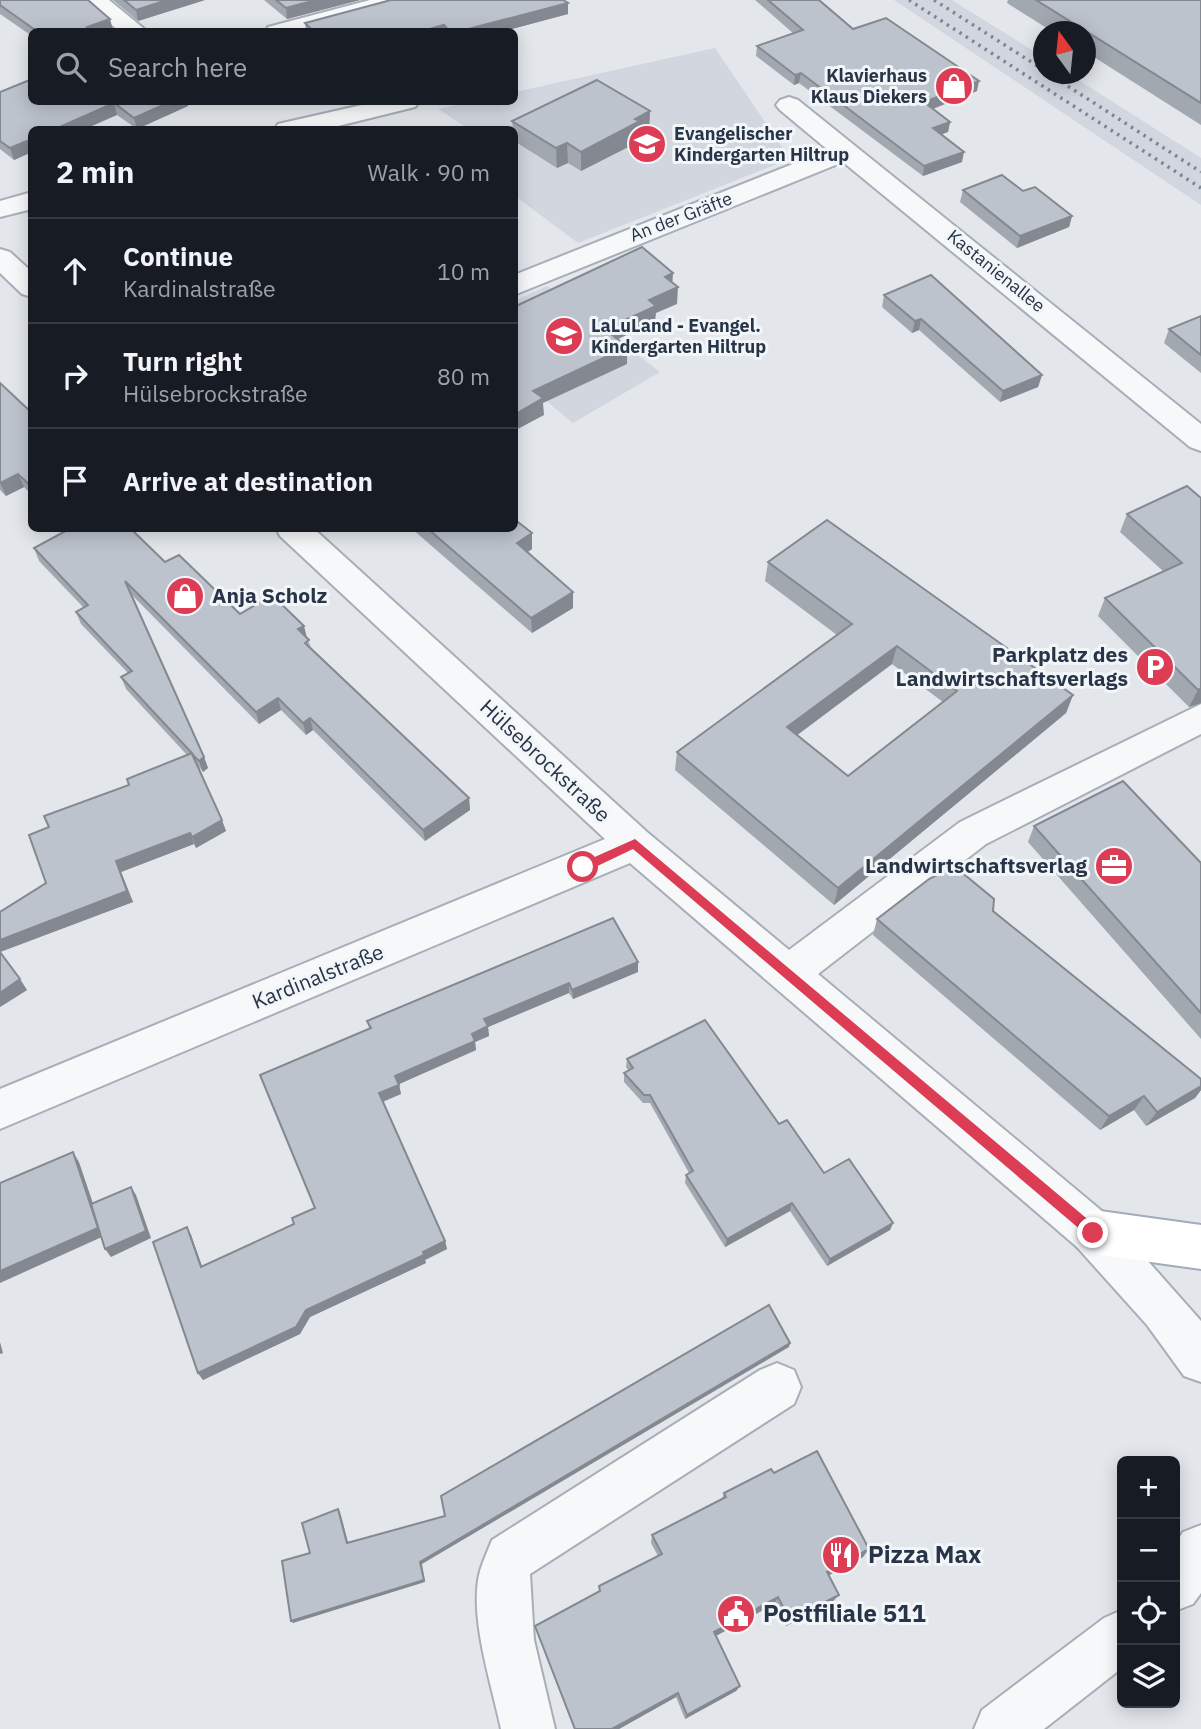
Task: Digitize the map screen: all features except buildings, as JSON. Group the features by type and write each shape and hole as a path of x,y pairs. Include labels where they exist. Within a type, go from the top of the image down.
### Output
{"main road":[{"path":"1093,1233 1201,1247"}],"street":[{"path":"94,0 131,28"},
{"path":"291,28 386,1"},
{"path":"304,126 393,105"},
{"name":"Kastanienallee","path":"789,105 849,151 1201,440"},
{"name":"An der Gräfte","path":"518,284 601,248 849,151"},
{"path":"0,209 28,201"},
{"path":"0,258 28,284"},
{"name":"Hülsebrockstraße","path":"296,532 635,843 1093,1233 1163,1309 1201,1359"},
{"path":"789,973 973,834 1201,718"},
{"name":"Kardinalstraße","path":"0,1109 635,843"},
{"path":"527,1729 501,1594 505,1566 510,1558 776,1387"},
{"path":"1178,1582 1201,1550"},
{"path":"1001,1729 1117,1640"}],"shaded area":[{"path":"894,0 952,0 1033,51 1033,84 1085,84 1201,158 1201,205"},
{"name":"Evangelischer Kindergarten Hiltrup","path":"715,48 790,159 578,243 518,198 518,126 464,126 438,109 457,105 518,105 518,91"},
{"name":"LaLuLand - Evangel. Kindergarten Hiltrup","path":"547,286 660,372 573,423 518,377 518,299"}],"railway":[{"path":"909,0 1201,188"},
{"path":"934,0 1033,63"},
{"path":"1065,84 1201,172"}],"place":[{"name":"Klavierhaus Klaus Diekers","path":"954,86"},
{"name":"Evangelischer Kindergarten Hiltrup","path":"647,144"},
{"name":"LaLuLand - Evangel. Kindergarten Hiltrup","path":"564,336"},
{"name":"Anja Scholz","path":"185,596"},
{"name":"Parkplatz des Landwirtschaftsverlags","path":"1155,667"},
{"name":"Landwirtschaftsverlag","path":"1114,866"},
{"name":"Pizza Max","path":"841,1555"},
{"name":"Postfiliale 511","path":"736,1614"}],"route":[{"path":"583,867 635,843 1093,1233"}]}
